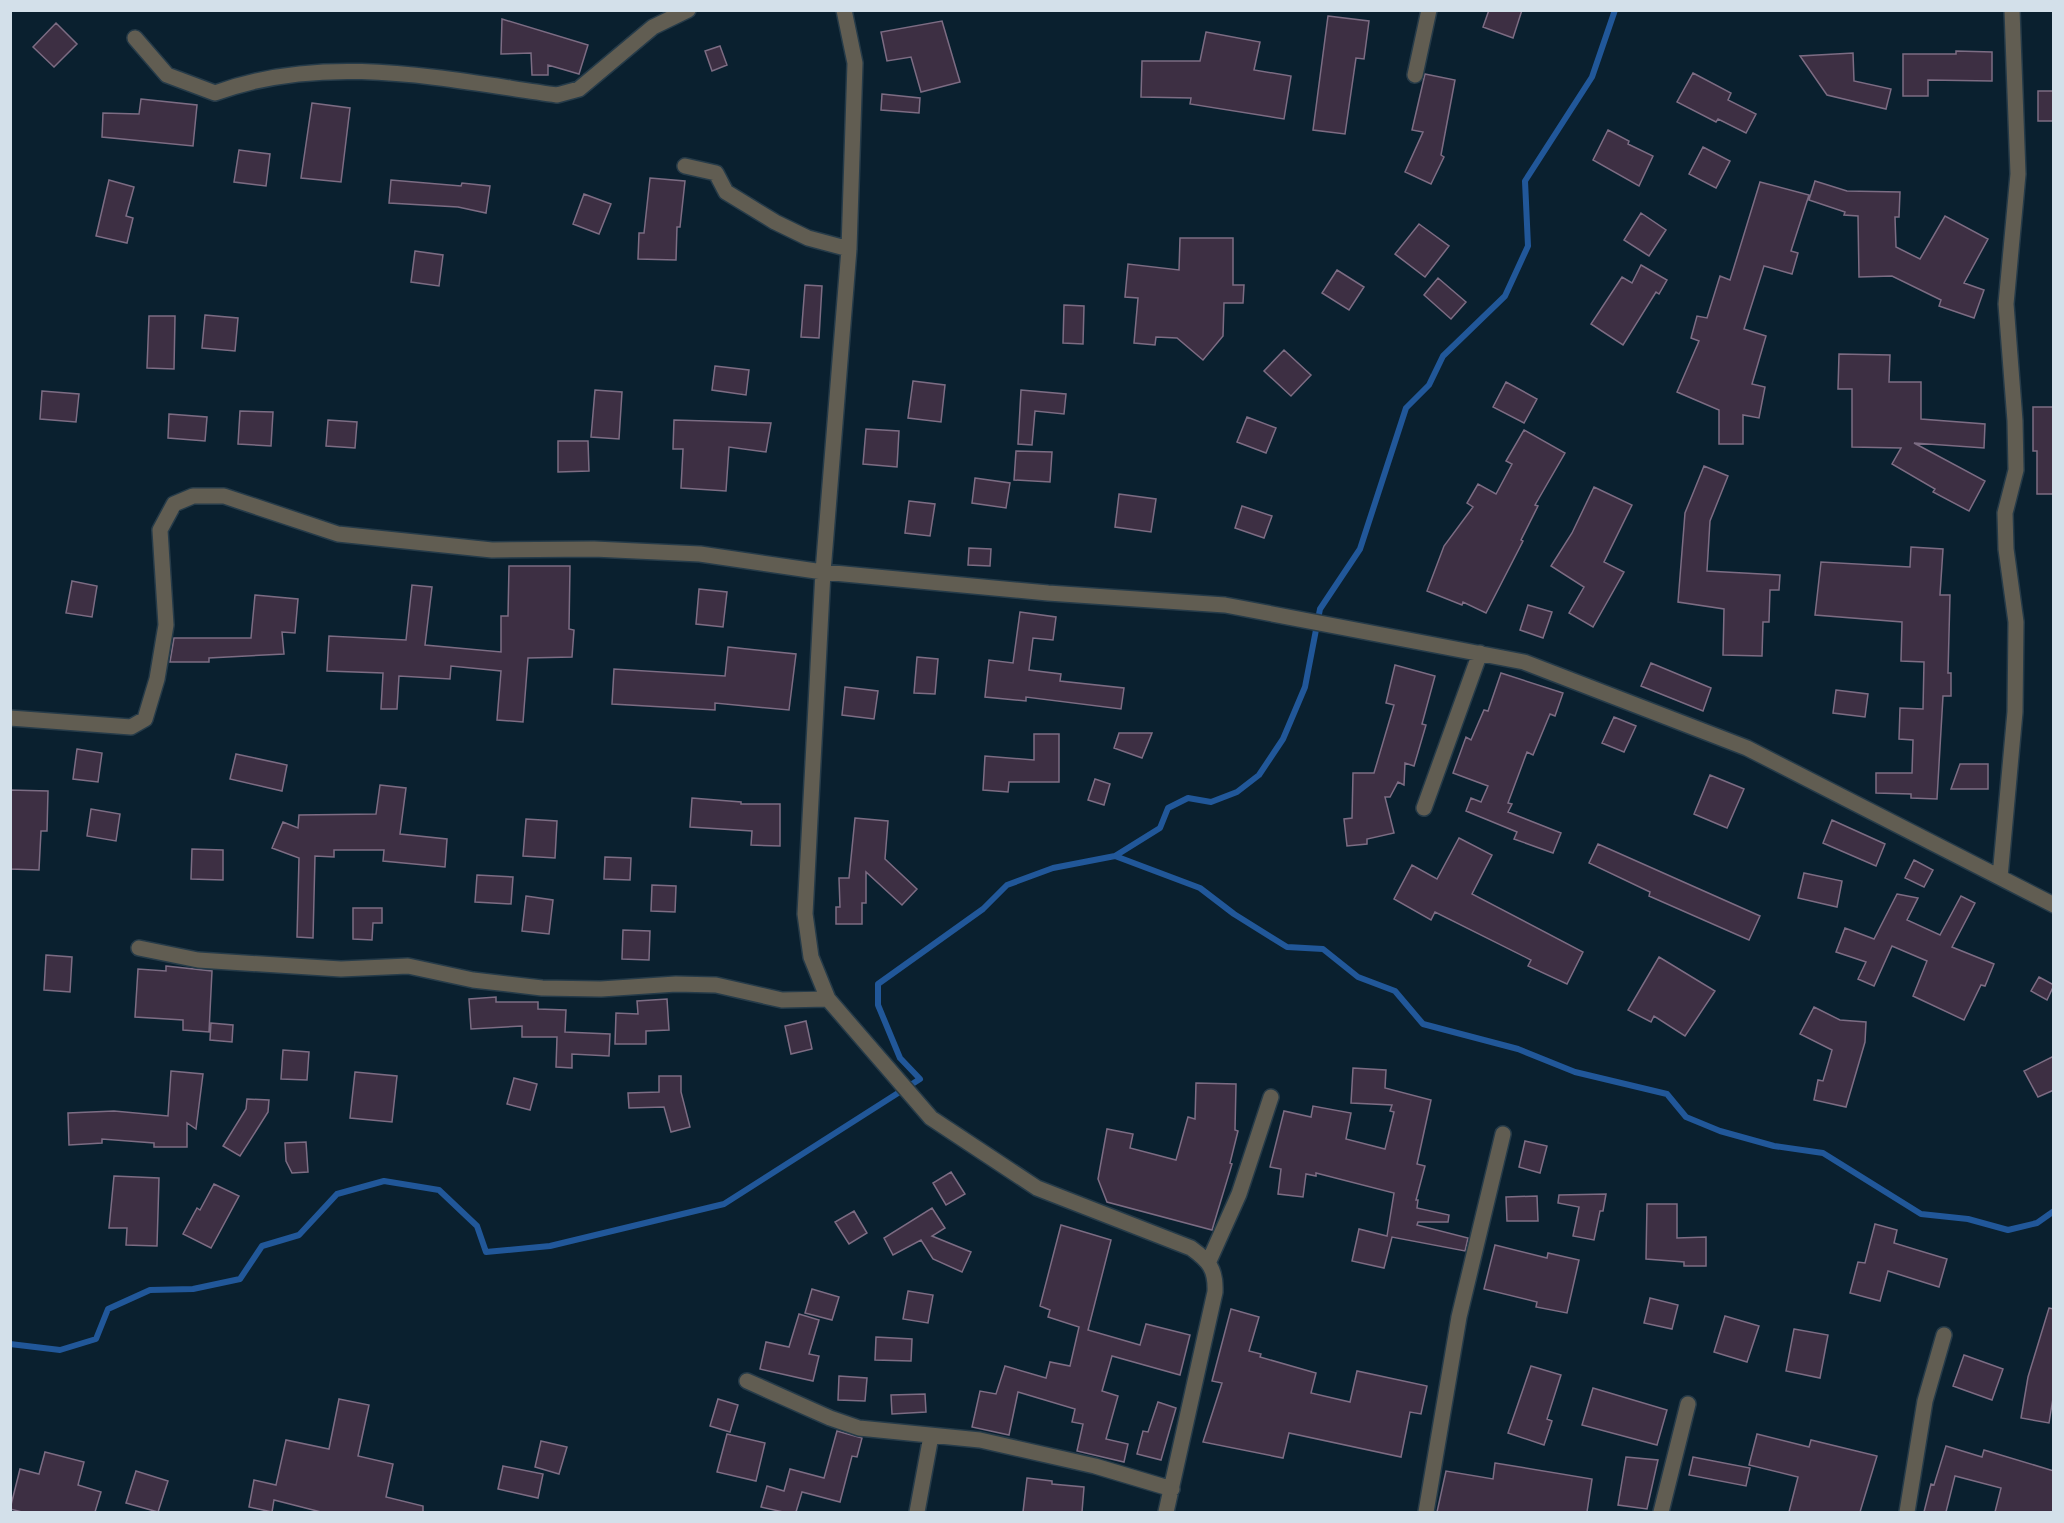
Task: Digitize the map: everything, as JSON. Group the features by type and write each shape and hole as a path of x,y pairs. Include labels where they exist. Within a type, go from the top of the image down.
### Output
{"street":[{"path":"135,38 167,75 215,93 251,80 296,74 386,71 557,95 579,89 653,27 688,10"},
{"path":"844,10 855,63 849,249 824,572 805,914 811,957 828,999 931,1118 1037,1188 1191,1248 1209,1261 1216,1276 1215,1292 1166,1512"},
{"path":"1415,75 1429,10"},
{"path":"2000,877 2015,712 2016,622 2006,549 2005,513 2016,470 2015,421 2006,304 2018,174 2012,10"},
{"path":"685,166 716,172 726,192 783,226 808,238 849,249"},
{"path":"10,718 131,728 145,718 157,679 166,625 160,530 174,504 193,496 224,496 338,534 492,550 594,549 700,554 824,572 1048,593 1225,606 1524,662 1747,748 2054,904"},
{"path":"1424,808 1480,653"},
{"path":"139,948 198,960 341,969 408,966 473,980 542,988 601,989 676,984 716,985 782,1000 828,999"},
{"path":"1209,1261 1239,1194 1271,1097"},
{"path":"1426,1512 1459,1317 1503,1134"},
{"path":"1907,1512 1925,1401 1944,1335"},
{"path":"747,1381 830,1418 859,1428 980,1440 1095,1466 1172,1489"},
{"path":"1661,1512 1688,1404"},
{"path":"917,1512 931,1436"}],"building":[{"path":"1489,10 1522,10 1513,38 1483,27"},
{"path":"1328,16 1369,21 1364,59 1356,58 1345,134 1313,130"},
{"path":"502,19 588,45 579,74 548,65 548,75 532,75 531,53 501,54"},
{"path":"942,21 960,82 921,92 911,57 887,61 881,32"},
{"path":"56,23 77,44 54,67 33,47"},
{"path":"1206,32 1260,42 1254,70 1291,76 1284,119 1190,104 1191,98 1141,97 1142,61 1200,61"},
{"path":"720,46 727,65 712,71 705,51"},
{"path":"1956,51 1992,52 1992,81 1928,80 1928,96 1903,96 1903,54 1956,54"},
{"path":"1853,53 1854,81 1891,89 1886,109 1827,95 1800,56"},
{"path":"1693,73 1731,93 1728,100 1756,114 1746,133 1718,119 1716,122 1677,102"},
{"path":"1425,74 1455,80 1441,155 1444,157 1431,184 1405,172 1423,132 1412,130"},
{"path":"2038,91 2054,91 2054,121 2038,121"},
{"path":"882,94 920,98 919,113 881,110"},
{"path":"141,99 197,105 193,146 102,137 103,113 139,114"},
{"path":"312,103 350,108 341,182 301,178"},
{"path":"1608,130 1629,141 1628,144 1653,156 1639,186 1593,160"},
{"path":"1703,147 1730,161 1716,188 1689,174"},
{"path":"239,150 270,154 266,186 234,182"},
{"path":"650,178 685,181 680,227 677,227 676,260 638,259 639,233 644,233"},
{"path":"109,180 134,187 126,216 133,218 127,243 96,236"},
{"path":"391,180 490,186 486,213 458,207 389,203"},
{"path":"1815,181 1847,191 1900,192 1899,217 1895,217 1896,247 1920,259 1945,216 1988,239 1964,283 1984,290 1974,318 1939,306 1941,300 1892,276 1859,277 1858,216 1844,215 1845,212 1809,200"},
{"path":"1760,182 1809,195 1791,251 1798,253 1792,274 1764,266 1744,329 1766,336 1752,384 1765,387 1759,418 1743,415 1743,444 1719,444 1719,410 1677,392 1699,341 1691,338 1697,316 1707,318 1720,276 1730,280"},
{"path":"584,194 611,204 599,234 573,224"},
{"path":"1641,213 1666,230 1649,256 1624,240"},
{"path":"1419,224 1449,246 1425,277 1395,254"},
{"path":"1180,238 1233,238 1233,285 1244,285 1243,303 1224,303 1223,336 1203,360 1177,338 1156,337 1155,345 1134,343 1138,298 1125,297 1128,264 1179,270"},
{"path":"415,251 443,255 439,286 411,282"},
{"path":"1641,265 1667,280 1659,294 1656,292 1623,345 1591,324 1622,277 1632,283"},
{"path":"1337,270 1364,287 1349,310 1322,293"},
{"path":"1438,278 1466,302 1451,319 1424,295"},
{"path":"805,285 822,286 819,338 801,337"},
{"path":"1064,305 1084,306 1083,344 1063,343"},
{"path":"205,315 238,318 235,351 202,348"},
{"path":"149,316 175,316 174,369 147,368"},
{"path":"1284,350 1311,375 1291,396 1264,371"},
{"path":"1839,354 1890,355 1889,382 1921,382 1921,419 1985,424 1984,448 1914,443 1985,481 1969,511 1933,492 1935,489 1892,464 1901,448 1852,447 1852,389 1838,389"},
{"path":"715,366 749,370 746,395 712,390"},
{"path":"913,381 945,385 941,422 908,418"},
{"path":"1506,382 1537,399 1524,423 1493,407"},
{"path":"595,390 622,392 619,439 591,437"},
{"path":"1021,390 1066,394 1064,414 1035,411 1032,445 1018,444"},
{"path":"42,391 79,394 76,422 40,419"},
{"path":"2033,407 2054,407 2054,494 2037,494 2037,451 2033,451"},
{"path":"240,411 273,412 271,446 238,444"},
{"path":"169,414 207,417 205,441 168,438"},
{"path":"1247,417 1276,428 1266,453 1237,442"},
{"path":"328,420 357,422 355,448 326,446"},
{"path":"674,420 771,423 766,452 729,447 726,491 681,488 683,449 673,449"},
{"path":"866,429 899,431 897,467 863,464"},
{"path":"1524,430 1565,453 1535,505 1538,506 1521,540 1523,541 1486,613 1463,602 1462,605 1427,591 1444,546 1473,507 1467,503 1478,484 1496,494 1512,464 1506,461"},
{"path":"558,441 588,441 589,471 558,472"},
{"path":"1016,451 1052,452 1050,482 1014,480"},
{"path":"1704,466 1728,476 1710,521 1707,571 1780,575 1779,590 1770,590 1769,622 1763,622 1762,656 1723,655 1724,609 1678,602 1685,513"},
{"path":"975,478 1010,483 1006,508 972,503"},
{"path":"1594,487 1632,505 1604,562 1624,572 1593,627 1569,613 1584,587 1551,566 1572,533"},
{"path":"1119,494 1156,499 1151,532 1115,527"},
{"path":"909,501 935,504 930,536 905,533"},
{"path":"1242,506 1272,516 1264,538 1235,528"},
{"path":"1911,547 1943,549 1940,595 1950,595 1948,673 1951,673 1951,696 1943,696 1937,799 1911,798 1911,794 1876,793 1876,773 1912,773 1913,740 1899,739 1900,708 1923,709 1924,662 1901,661 1902,622 1815,615 1821,562 1910,567"},
{"path":"969,548 991,549 990,566 968,565"},
{"path":"509,566 570,566 569,629 574,630 572,657 528,658 523,722 497,720 501,671 451,666 450,679 399,676 397,709 381,709 383,673 327,671 329,636 406,640 412,585 432,587 425,645 501,652 501,616 508,616"},
{"path":"72,581 97,586 92,617 66,613"},
{"path":"699,589 727,592 723,627 696,624"},
{"path":"255,595 298,599 295,633 282,632 284,654 209,658 209,662 170,662 174,638 251,638"},
{"path":"1528,605 1552,612 1543,638 1520,630"},
{"path":"1020,612 1056,617 1053,640 1033,638 1029,670 1061,674 1060,681 1124,688 1121,709 1026,697 1026,701 985,697 989,660 1013,663"},
{"path":"728,647 796,654 789,710 715,703 715,710 612,704 614,669 725,676"},
{"path":"917,657 938,659 935,694 914,693"},
{"path":"1651,663 1711,688 1703,711 1641,686"},
{"path":"1395,665 1435,676 1422,724 1426,725 1414,766 1405,763 1404,785 1398,782 1390,797 1385,797 1394,833 1367,839 1367,844 1347,846 1344,819 1352,818 1353,773 1374,773 1394,705 1386,703"},
{"path":"1501,673 1563,693 1555,716 1550,714 1533,755 1527,752 1508,803 1512,804 1508,812 1561,833 1553,853 1514,839 1517,832 1466,811 1471,798 1481,802 1488,786 1453,773 1466,737 1471,740 1484,710 1488,711"},
{"path":"845,687 878,691 874,719 842,715"},
{"path":"1836,690 1868,694 1865,717 1833,713"},
{"path":"1614,717 1636,726 1624,752 1602,743"},
{"path":"1119,733 1152,733 1142,758 1114,748"},
{"path":"1034,734 1059,734 1059,782 1009,782 1008,792 983,790 985,756 1034,760"},
{"path":"77,749 102,753 98,782 73,779"},
{"path":"236,754 287,765 282,791 230,779"},
{"path":"1960,764 1988,764 1988,789 1951,789"},
{"path":"1710,775 1744,789 1727,828 1694,814"},
{"path":"1095,779 1110,784 1104,805 1088,800"},
{"path":"380,785 406,788 400,834 447,839 445,867 383,861 384,850 334,850 334,857 315,856 313,938 297,937 299,858 272,848 283,822 298,828 299,815 376,814"},
{"path":"10,790 48,791 47,831 41,831 39,870 10,869"},
{"path":"692,798 741,802 741,804 780,804 780,846 751,845 752,831 690,827"},
{"path":"91,809 120,814 116,841 87,836"},
{"path":"855,818 888,821 885,859 917,889 902,905 866,872 866,903 862,903 862,924 836,924 836,907 840,907 839,878 849,878"},
{"path":"526,819 557,821 555,858 523,856"},
{"path":"1832,820 1885,844 1876,866 1823,843"},
{"path":"1459,838 1492,855 1472,894 1583,952 1567,984 1528,966 1531,960 1435,912 1431,920 1394,899 1412,865 1437,879"},
{"path":"1598,844 1760,916 1749,940 1649,896 1650,892 1589,863"},
{"path":"192,849 223,850 223,880 191,879"},
{"path":"605,857 631,858 630,880 604,879"},
{"path":"1914,860 1933,870 1924,887 1905,878"},
{"path":"1804,873 1842,881 1837,907 1798,898"},
{"path":"477,875 513,877 511,904 475,902"},
{"path":"652,885 676,886 675,912 651,911"},
{"path":"1897,894 1918,898 1907,920 1940,935 1961,896 1975,903 1952,947 1994,964 1985,986 1981,985 1964,1020 1913,996 1927,961 1892,946 1874,986 1858,979 1866,962 1836,952 1845,928 1874,939"},
{"path":"526,896 553,900 549,934 522,931"},
{"path":"353,908 382,908 382,923 373,923 372,940 353,939"},
{"path":"623,930 650,931 649,960 622,959"},
{"path":"46,955 72,957 70,992 44,990"},
{"path":"1659,957 1715,991 1685,1036 1654,1016 1651,1022 1628,1010"},
{"path":"166,966 212,971 209,1032 183,1030 183,1020 135,1017 138,969 166,971"},
{"path":"2039,977 2054,985 2047,1000 2031,991"},
{"path":"496,997 496,1002 538,1002 538,1009 566,1010 565,1032 610,1034 609,1056 572,1054 572,1068 556,1067 557,1037 522,1037 522,1026 471,1029 469,999"},
{"path":"667,999 669,1030 646,1031 646,1044 615,1044 616,1013 638,1014 637,1001"},
{"path":"1814,1007 1840,1020 1866,1022 1865,1042 1846,1107 1814,1100 1818,1080 1823,1081 1832,1050 1800,1034"},
{"path":"806,1021 812,1049 791,1054 785,1026"},
{"path":"211,1023 233,1025 232,1042 210,1040"},
{"path":"283,1050 309,1052 307,1080 281,1079"},
{"path":"2054,1056 2054,1090 2038,1097 2024,1071"},
{"path":"1353,1068 1386,1070 1385,1088 1431,1100 1417,1164 1425,1166 1416,1200 1418,1200 1417,1208 1449,1215 1448,1222 1418,1222 1417,1225 1468,1238 1465,1251 1392,1237 1384,1268 1352,1261 1359,1229 1387,1236 1394,1193 1316,1173 1316,1176 1306,1174 1303,1197 1278,1194 1281,1169 1270,1167 1284,1111 1311,1117 1313,1106 1351,1113 1346,1139 1385,1149 1394,1112 1390,1111 1392,1105 1351,1103"},
{"path":"171,1071 203,1074 196,1129 187,1123 187,1147 154,1147 154,1143 102,1139 102,1143 69,1145 68,1113 114,1111 168,1116"},
{"path":"355,1072 397,1076 392,1122 350,1118"},
{"path":"659,1076 681,1076 681,1092 690,1127 671,1132 664,1107 629,1108 628,1093 659,1092"},
{"path":"514,1078 537,1084 530,1110 507,1104"},
{"path":"1196,1083 1236,1084 1235,1130 1238,1131 1230,1163 1232,1164 1212,1230 1107,1202 1098,1179 1107,1129 1133,1134 1130,1148 1176,1160 1188,1117 1195,1119"},
{"path":"247,1099 269,1100 268,1112 240,1156 223,1146 246,1109"},
{"path":"1525,1141 1547,1146 1540,1173 1519,1167"},
{"path":"306,1142 308,1172 292,1173 286,1161 285,1143"},
{"path":"951,1172 965,1194 946,1205 933,1183"},
{"path":"114,1176 159,1178 157,1246 126,1245 127,1228 109,1228"},
{"path":"214,1184 239,1196 211,1248 183,1234 197,1208 200,1210"},
{"path":"1606,1194 1594,1240 1573,1236 1579,1207 1558,1203 1559,1195"},
{"path":"1537,1196 1538,1221 1507,1221 1506,1197"},
{"path":"1647,1204 1677,1204 1677,1238 1706,1237 1706,1266 1684,1266 1684,1262 1646,1259"},
{"path":"932,1208 945,1228 932,1236 971,1252 962,1272 933,1259 921,1240 893,1255 884,1238"},
{"path":"854,1211 867,1233 849,1244 835,1222"},
{"path":"1875,1224 1897,1230 1894,1243 1947,1259 1939,1287 1888,1271 1880,1301 1850,1293 1858,1262 1865,1263"},
{"path":"1061,1225 1111,1240 1088,1330 1140,1345 1146,1324 1190,1335 1180,1375 1112,1356 1102,1391 1118,1396 1106,1439 1128,1444 1124,1462 1077,1451 1083,1424 1072,1422 1075,1409 1018,1392 1009,1435 972,1427 980,1391 996,1394 1005,1366 1046,1378 1050,1362 1070,1366 1079,1327 1048,1317 1050,1310 1040,1306"},
{"path":"1495,1245 1547,1258 1548,1253 1579,1260 1567,1313 1536,1307 1537,1302 1484,1289"},
{"path":"812,1289 839,1297 832,1320 805,1313"},
{"path":"908,1291 933,1295 928,1323 903,1319"},
{"path":"1650,1298 1678,1305 1672,1329 1644,1323"},
{"path":"2049,1308 2054,1309 2054,1392 2049,1423 2021,1418 2028,1377"},
{"path":"1231,1309 1259,1317 1249,1351 1261,1354 1260,1357 1316,1373 1311,1393 1350,1402 1357,1371 1427,1386 1421,1414 1410,1412 1401,1457 1289,1433 1283,1458 1203,1442 1222,1383 1212,1381"},
{"path":"799,1314 819,1320 809,1354 819,1356 813,1381 760,1369 766,1342 789,1347"},
{"path":"1725,1316 1759,1326 1747,1362 1714,1352"},
{"path":"1794,1329 1828,1335 1820,1378 1786,1371"},
{"path":"876,1337 912,1339 911,1361 875,1360"},
{"path":"1964,1355 2003,1369 1992,1400 1953,1386"},
{"path":"1531,1366 1561,1375 1547,1419 1552,1421 1544,1445 1508,1433"},
{"path":"839,1376 867,1378 865,1401 838,1400"},
{"path":"1593,1388 1667,1410 1657,1445 1582,1425"},
{"path":"925,1394 926,1412 892,1414 891,1395"},
{"path":"339,1399 369,1405 358,1456 393,1464 386,1497 423,1506 423,1512 321,1512 274,1500 272,1512 249,1507 254,1480 276,1485 286,1440 329,1449"},
{"path":"718,1399 738,1405 730,1432 710,1426"},
{"path":"1158,1402 1176,1408 1161,1460 1137,1454 1143,1431 1148,1432"},
{"path":"837,1431 862,1438 857,1457 852,1456 840,1502 802,1492 796,1512 783,1512 761,1507 767,1486 784,1491 790,1469 824,1478"},
{"path":"727,1434 765,1443 756,1481 717,1472"},
{"path":"1757,1434 1809,1447 1811,1440 1877,1456 1860,1512 1789,1512 1798,1477 1749,1465"},
{"path":"541,1441 567,1447 559,1474 535,1467"},
{"path":"1946,1446 1982,1457 1984,1450 2054,1471 2054,1512 1995,1512 2001,1488 1955,1476 1946,1512 1924,1512 1931,1484 1934,1485"},
{"path":"45,1452 84,1462 78,1485 101,1492 95,1512 22,1512 10,1509 20,1469 39,1474"},
{"path":"1626,1457 1658,1460 1647,1509 1618,1505"},
{"path":"1693,1457 1750,1468 1746,1486 1689,1475"},
{"path":"1495,1463 1592,1479 1587,1512 1437,1512 1446,1471 1493,1479"},
{"path":"503,1466 543,1474 538,1498 498,1489"},
{"path":"136,1471 168,1481 158,1512 126,1503"},
{"path":"1027,1478 1052,1481 1052,1484 1084,1487 1082,1512 1023,1512"}],"waterway":[{"path":"10,1344 60,1350 96,1339 108,1309 150,1290 193,1289 240,1279 262,1246 299,1235 337,1194 384,1181 439,1190 477,1226 486,1252 550,1246 724,1204 920,1079 900,1058 878,1005 878,984 983,909 1007,885 1053,868 1115,856 1160,828 1168,808 1188,798 1211,802 1237,792 1259,775 1283,739 1305,687 1320,609 1360,549 1406,408 1429,385 1443,356 1505,296 1528,246 1525,181 1592,77 1615,10"},
{"path":"1115,856 1200,888 1234,914 1287,947 1323,949 1358,977 1395,991 1423,1024 1518,1049 1575,1072 1667,1094 1686,1117 1720,1131 1774,1146 1823,1153 1921,1214 1968,1219 2008,1230 2037,1223 2054,1211"}]}
